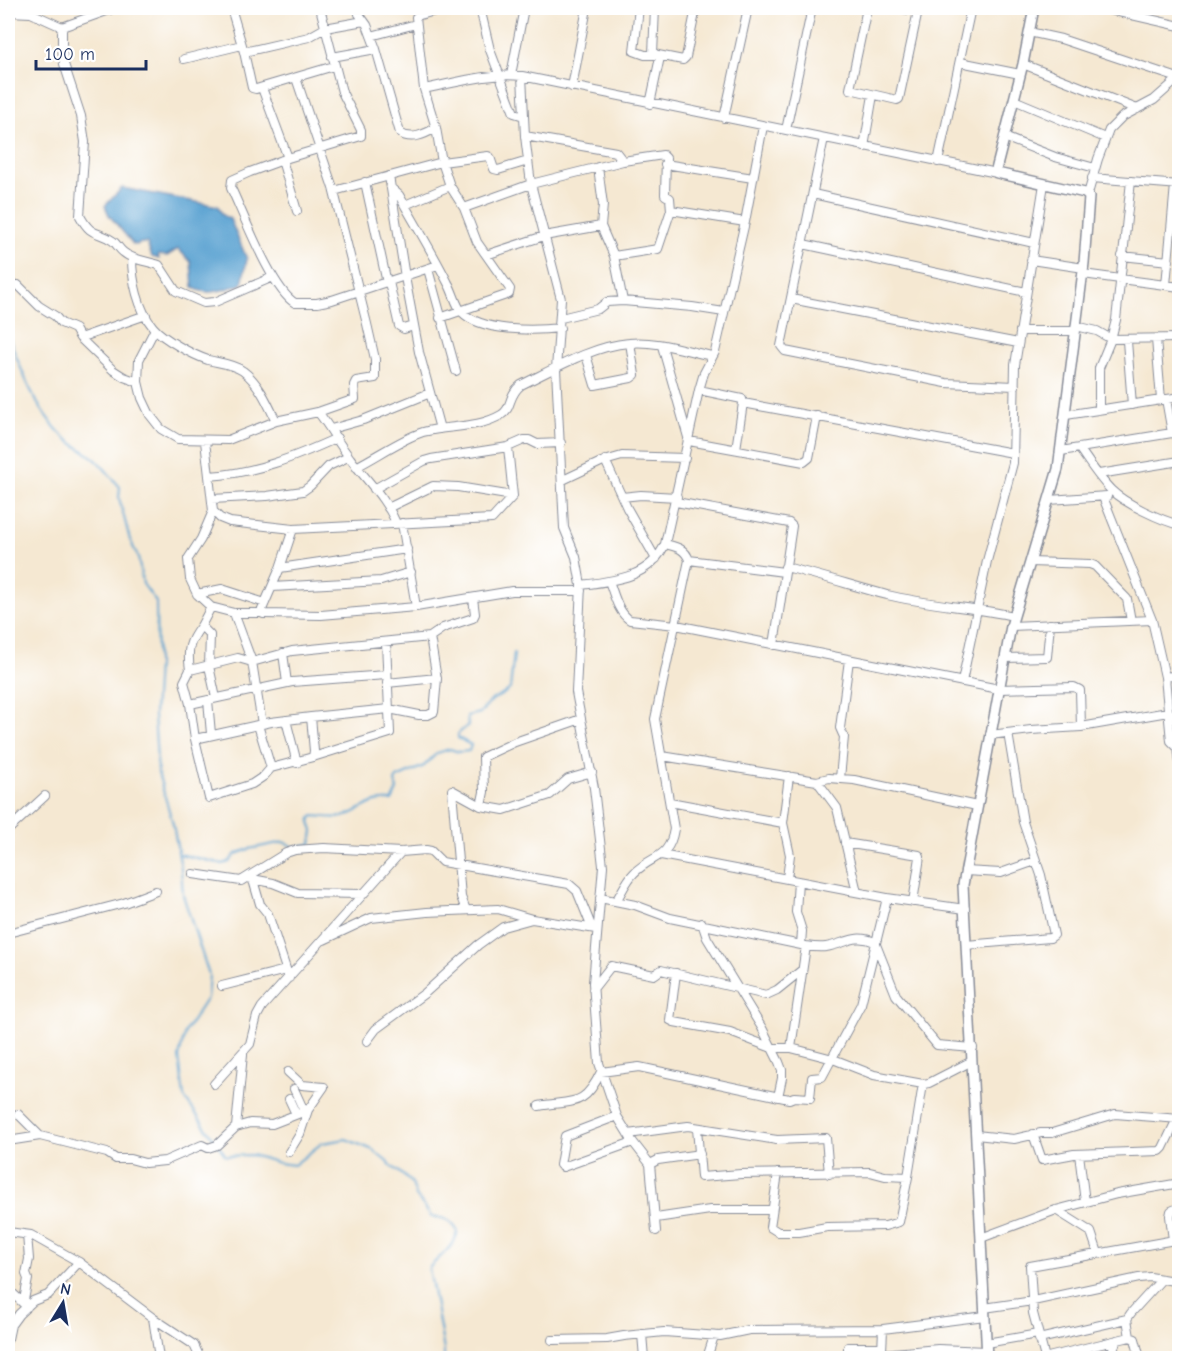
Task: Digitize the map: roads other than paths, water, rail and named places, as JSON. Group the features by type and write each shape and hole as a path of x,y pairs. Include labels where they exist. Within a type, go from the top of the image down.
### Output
{"street":[{"path":"8,14 31,10 62,27 115,8"},
{"path":"231,8 252,88 262,88 334,66"},
{"path":"320,8 342,92 362,133 361,136 250,171 232,180 230,184 273,277 283,292 295,303 317,303 438,265"},
{"path":"358,8 376,49 400,133 410,137 436,128"},
{"path":"440,318 510,292 474,236 464,208 450,186 441,162 436,128 424,89 416,16 419,11 447,8"},
{"path":"480,8 490,50 514,113 524,116"},
{"path":"511,75 524,8"},
{"path":"572,87 587,8"},
{"path":"639,8 633,49 636,53 685,59 696,8"},
{"path":"655,8 652,52 657,56"},
{"path":"724,118 748,8"},
{"path":"786,130 812,8"},
{"path":"867,8 850,88 897,100 918,11 896,8"},
{"path":"938,162 971,8"},
{"path":"997,173 1034,8"},
{"path":"1101,8 1179,26"},
{"path":"184,59 309,37 325,28 364,21"},
{"path":"371,36 416,24"},
{"path":"62,27 64,64 81,116 85,141 80,216 94,234 115,243 122,252 132,258 159,265 176,291 204,303 215,302 273,277"},
{"path":"1029,32 1061,39 1179,78"},
{"path":"332,57 376,49"},
{"path":"650,104 657,56"},
{"path":"960,62 1022,69 1137,109"},
{"path":"424,89 501,76 522,76 650,104 997,173 1088,194"},
{"path":"522,76 525,136 531,184 561,299 556,369 564,528 576,557 581,588 576,684 592,772 603,866 595,929 593,989 601,1072 617,1116 650,1164 656,1231"},
{"path":"155,329 139,360 138,382 142,398 160,429 178,439 228,440 276,421 318,412 355,399 355,383 373,379 376,375 370,336 334,191 322,149 296,78"},
{"path":"987,1351 964,909 965,871 1011,626 1049,500 1061,451 1083,271 1088,194 1092,178 1105,138 1117,121 1154,100 1179,78"},
{"path":"262,88 285,159 297,211"},
{"path":"864,147 873,95"},
{"path":"1014,100 1105,138"},
{"path":"205,441 213,511 201,539 188,559 190,579 197,594 211,607 234,613 321,615 417,607 520,590 581,588 628,578 637,573 661,554 666,544 699,390 712,356 745,222 763,126"},
{"path":"525,136 616,152 623,161"},
{"path":"1004,137 1055,157 1095,168"},
{"path":"824,138 781,346 785,351 946,383 1015,386"},
{"path":"464,208 531,184 623,161 663,155 666,158 665,195 670,198 670,210 658,249 614,256"},
{"path":"334,191 441,162 488,156 494,169 498,170 528,161"},
{"path":"665,164 753,178"},
{"path":"598,167 603,206 601,226 614,256 623,301"},
{"path":"389,176 414,326 440,429"},
{"path":"1092,178 1177,185 1175,236 1169,261 1173,286 1179,294"},
{"path":"1099,410 1099,368 1116,320 1131,181"},
{"path":"365,182 399,327 404,329 414,326"},
{"path":"962,682 987,561 1011,472 1015,365 1044,184"},
{"path":"405,205 450,186"},
{"path":"391,188 405,205 461,312 480,322 496,326 527,330 560,328"},
{"path":"813,194 1034,243"},
{"path":"670,210 745,222"},
{"path":"486,255 544,237 601,226"},
{"path":"803,244 1026,292"},
{"path":"1122,256 1169,261"},
{"path":"132,258 134,282 146,315 155,329 195,354 244,372 265,397 276,421"},
{"path":"1031,260 1173,286"},
{"path":"428,269 456,371"},
{"path":"8,279 10,286 18,285 39,306 55,316 61,323 75,329 80,338 113,370 138,382"},
{"path":"791,299 1018,343"},
{"path":"561,318 598,309 607,302 623,301 724,312"},
{"path":"80,338 146,315"},
{"path":"1020,331 1075,328 1097,331 1111,339 1179,338"},
{"path":"1156,339 1164,400 1172,433"},
{"path":"1127,340 1132,405"},
{"path":"356,467 422,432 491,420 507,410 513,391 521,385 586,355 614,345 630,343 662,346 712,356"},
{"path":"586,355 595,385 631,378 635,375 630,343"},
{"path":"662,346 689,441"},
{"path":"699,390 742,399 736,449"},
{"path":"331,429 373,416 430,393"},
{"path":"1066,415 1179,397"},
{"path":"743,403 1013,453"},
{"path":"318,412 348,457 399,523 407,549 417,607"},
{"path":"689,441 804,462 809,458 817,416"},
{"path":"1061,451 1172,433 1179,436 1179,443"},
{"path":"209,476 255,470 293,458 337,438"},
{"path":"374,489 424,461 508,447 524,440 537,444 561,443"},
{"path":"213,511 220,518 230,522 293,529 492,519 513,496 508,447"},
{"path":"1079,448 1119,496 1162,520 1179,525"},
{"path":"563,480 605,460 622,456 685,458"},
{"path":"212,499 267,496 303,491 329,466 348,457"},
{"path":"605,460 622,498 656,559"},
{"path":"1099,474 1179,461"},
{"path":"388,508 433,486 458,487 513,496"},
{"path":"622,498 641,495 676,500 789,523 793,531 774,645"},
{"path":"1103,496 1152,620 1165,677 1171,741 1179,748 1179,764"},
{"path":"1049,500 1119,496"},
{"path":"261,613 293,529"},
{"path":"616,901 637,870 661,855 672,842 675,829 655,719 689,560 680,548 666,544"},
{"path":"280,568 407,549"},
{"path":"689,560 785,569 830,577 886,594 1014,616"},
{"path":"1030,562 1090,564 1101,570 1127,599 1131,621"},
{"path":"272,587 381,581 411,572"},
{"path":"609,581 625,617 630,620 676,626 999,689 1078,688 1080,690 1081,727"},
{"path":"197,594 222,589 244,594 265,603"},
{"path":"190,670 238,658 252,662 283,653 430,637 443,628 473,618 475,614 473,598"},
{"path":"211,607 190,642 190,670 184,682 209,798 252,784 271,768 297,763 390,733 386,642"},
{"path":"234,613 252,662 260,724 271,768"},
{"path":"1011,626 1152,620"},
{"path":"1005,658 1047,657 1050,624"},
{"path":"201,626 210,635 212,734"},
{"path":"195,739 260,724 389,709 428,716 434,712 437,678 430,637"},
{"path":"283,653 287,683"},
{"path":"840,778 844,737 840,728 849,660"},
{"path":"1165,677 1179,675"},
{"path":"190,704 287,683 437,678"},
{"path":"990,735 1081,727 1168,712 1179,716"},
{"path":"311,717 313,757"},
{"path":"481,806 484,792 483,757 515,742 582,719"},
{"path":"286,720 297,763"},
{"path":"966,945 1053,937 1054,935 1041,875 1023,822 1008,733"},
{"path":"662,756 817,781 840,778 977,806"},
{"path":"466,910 461,897 451,791 454,790 481,806 497,810 508,809 550,795 568,779 592,772"},
{"path":"787,878 790,855 783,823 789,776"},
{"path":"817,781 837,808 857,892"},
{"path":"8,830 45,796"},
{"path":"670,802 783,823"},
{"path":"845,843 919,855 913,902"},
{"path":"250,879 279,856 295,850 324,848 402,852 431,851 442,862 569,884 577,891 595,929"},
{"path":"214,1084 243,1053 252,1039 256,1020 262,1007 287,974 320,942 402,852"},
{"path":"661,855 887,898 964,909"},
{"path":"965,871 1001,873 1035,861"},
{"path":"193,874 273,883 298,893 363,894"},
{"path":"250,879 260,904 268,914 287,974"},
{"path":"791,1048 804,945 796,912 798,881"},
{"path":"8,933 124,903 156,891"},
{"path":"600,898 646,908 670,918 804,945 826,947 864,937 875,942 896,995 934,1042 939,1046 973,1048"},
{"path":"601,1072 639,1067 789,1099 810,1098 812,1078 822,1077 861,1004 887,898"},
{"path":"320,942 371,918 466,910 498,909 531,919 595,929"},
{"path":"367,1041 376,1029 425,993 478,945 503,927 531,919"},
{"path":"702,923 707,938 762,1028 782,1070 778,1097"},
{"path":"593,989 611,966 654,975 661,970 766,994 771,993 802,970"},
{"path":"676,973 671,1022 730,1032 772,1048 791,1048 832,1059 874,1075 923,1084 972,1061"},
{"path":"222,986 287,974"},
{"path":"236,1127 243,1053"},
{"path":"8,1141 40,1136 106,1153 116,1159 130,1159 145,1163 165,1161 202,1145 208,1148 217,1145 236,1127 250,1123 272,1124 303,1112 324,1088 302,1085 288,1072"},
{"path":"539,1106 583,1099 592,1090 601,1072"},
{"path":"778,1173 770,1227 778,1232 799,1232 827,1227 895,1225 901,1219 923,1084"},
{"path":"289,1152 300,1134 303,1112 294,1089"},
{"path":"289,1099 303,1112"},
{"path":"18,1114 40,1136"},
{"path":"976,1133 1014,1139 1033,1134 1066,1131 1115,1114 1178,1119 1160,1151 1079,1154 1042,1160 1033,1134"},
{"path":"617,1116 565,1136 560,1165 563,1167 633,1142"},
{"path":"628,1134 688,1126 777,1140 826,1138 829,1174"},
{"path":"697,1128 701,1177 870,1172 885,1176 908,1177"},
{"path":"650,1164 658,1160 700,1154"},
{"path":"1079,1154 1084,1202"},
{"path":"981,1238 1084,1202 1179,1183"},
{"path":"1140,1359 1135,1339 1130,1337 1045,1358 1032,1301 1030,1266 1176,1239 1170,1216 1171,1211 1179,1208"},
{"path":"656,1218 710,1210 771,1210"},
{"path":"1056,1210 1090,1231 1098,1253"},
{"path":"8,1232 27,1235 79,1262 153,1318 194,1345 200,1359"},
{"path":"27,1235 26,1274 28,1279 24,1300 27,1307"},
{"path":"8,1339 11,1325 27,1307 48,1295 79,1262"},
{"path":"552,1340 607,1339 675,1332 714,1336 749,1330 883,1329 985,1312 1139,1278 1179,1282"},
{"path":"1130,1337 1127,1319 1162,1279"},
{"path":"8,1289 27,1307"},
{"path":"153,1318 159,1359"},
{"path":"848,1359 848,1347 882,1353 938,1349 987,1351 1039,1337 1127,1319"},
{"path":"882,1353 883,1329"},
{"path":"642,1334 644,1359"},
{"path":"707,1359 714,1336"},
{"path":"1108,1359 1117,1340"}],"water":[{"path":"122,188 218,206 223,215 230,219 247,259 242,284 204,292 193,287 191,262 178,249 167,256 158,255 159,259 152,257 147,243 133,244 109,215 105,206"}],"waterway":[{"path":"8,335 29,387 43,412 65,438 95,459 120,487 119,498 130,540 138,557 143,584 156,602 157,665 154,715 158,773 173,824 183,895 209,975 207,998 185,1032 179,1057 184,1097 226,1156 252,1155 294,1165 322,1143 346,1139 373,1150 412,1183 416,1196 432,1217 448,1220 458,1232 450,1247 429,1268 444,1358"},
{"path":"299,846 311,844 312,816 342,817 372,803 392,801 397,790 395,781 397,778 424,766 437,753 450,749 459,752 469,751 471,745 458,738 458,734 468,725 467,716 480,713 493,699 510,689 514,653"},
{"path":"179,854 223,864 229,862 236,854 249,849 284,842 294,847"}]}
